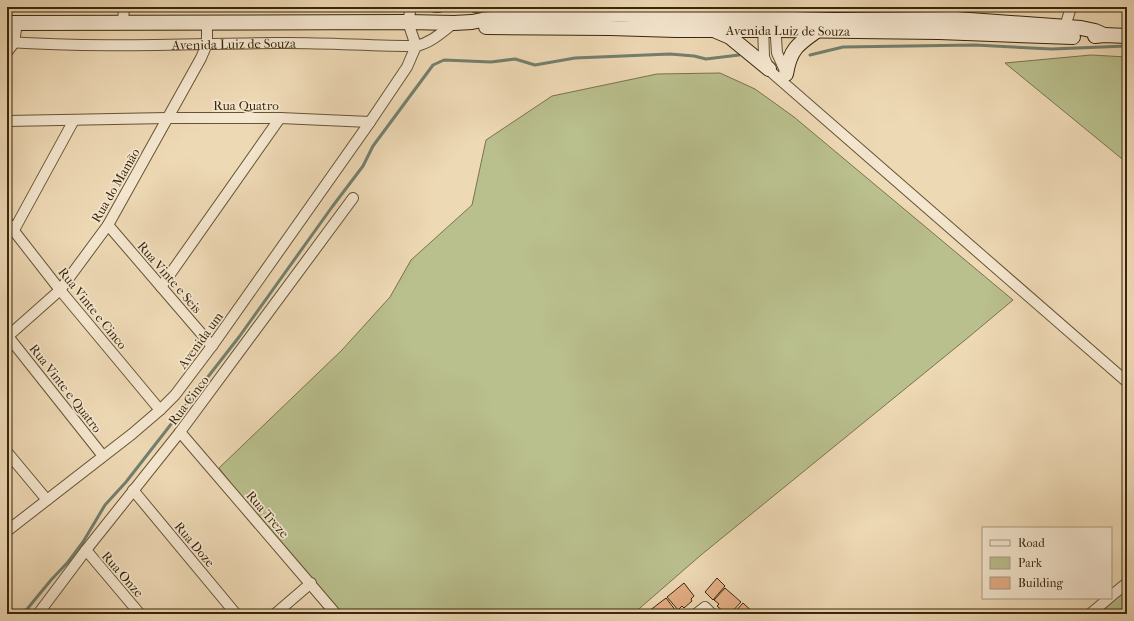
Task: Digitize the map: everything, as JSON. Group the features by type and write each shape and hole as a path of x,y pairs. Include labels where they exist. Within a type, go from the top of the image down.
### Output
{"main road":[{"name":"Avenida Luiz de Souza","path":"12,22 408,22 454,24 482,20 571,14 693,13 818,30 966,32 1077,37 1104,34 1127,36"},
{"name":"Avenida Luiz de Souza","path":"472,22 486,27 676,30 712,29 834,20 956,19 1065,27 1095,31 1104,34"},
{"path":"712,29 730,37 769,69"},
{"path":"786,74 790,58 796,47 818,30"}],"street":[{"path":"123,22 124,7"},
{"path":"370,122 407,67 416,46 408,22 411,7"},
{"path":"475,7 518,9 678,7"},
{"path":"1065,27 1071,7"},
{"path":"7,52 11,42 12,22"},
{"name":"Rua do Mamão","path":"7,336 60,290 108,225 201,58 207,44 207,22"},
{"name":"Avenida Luiz de Souza","path":"11,42 105,45 276,43 416,46 433,39 454,24"},
{"path":"769,24 764,57 769,69 1127,382"},
{"path":"769,24 777,53 786,74 810,105"},
{"name":"Rua Quatro","path":"7,121 167,118 280,118 370,122"},
{"path":"161,287 280,118"},
{"path":"14,230 74,120"},
{"name":"Avenida um","path":"7,531 160,410 189,378 370,122"},
{"name":"Rua Cinco","path":"40,613 86,550 180,432 353,198"},
{"name":"Rua Vinte e Cinco","path":"7,222 60,290 160,410"},
{"name":"Rua Vinte e Seis","path":"108,225 212,346"},
{"name":"Rua Vinte e Quatro","path":"7,336 103,456"},
{"name":"Rua Treze","path":"180,432 336,614"},
{"path":"7,452 47,500"},
{"name":"Rua Doze","path":"133,490 236,614"},
{"name":"Rua Onze","path":"86,550 140,614"},
{"path":"275,614 311,583"},
{"path":"1112,595 1127,583"},
{"path":"1090,614 1108,599"},
{"path":"696,614 705,607 712,614"}],"green space":[{"path":"1091,55 1127,57 1127,163 1005,63"},
{"path":"720,73 755,89 794,117 1013,300 701,555 633,614 334,614 219,468 342,350 390,297 411,260 472,205 486,140 552,96 657,74"},
{"path":"1127,585 1127,614 1091,614 1110,599 1112,599 1112,597"}],"building":[{"path":"717,578 725,586 713,600 705,592"},
{"path":"684,583 694,596 691,599 692,601 684,608 682,606 678,610 667,597"},
{"path":"725,588 741,602 730,614 727,612 725,613 717,606 719,604 714,600"},
{"path":"666,598 676,611 674,614 652,614 649,611"},
{"path":"743,603 755,614 733,614"}],"waterway":[{"path":"810,55 843,47 975,45 1052,49 1127,46"},
{"path":"23,614 68,562 83,542 105,505 126,482 239,337 363,166 373,146 433,65 444,60 491,62 515,59 535,65 575,58 670,54 694,56 706,59 739,55"}]}
